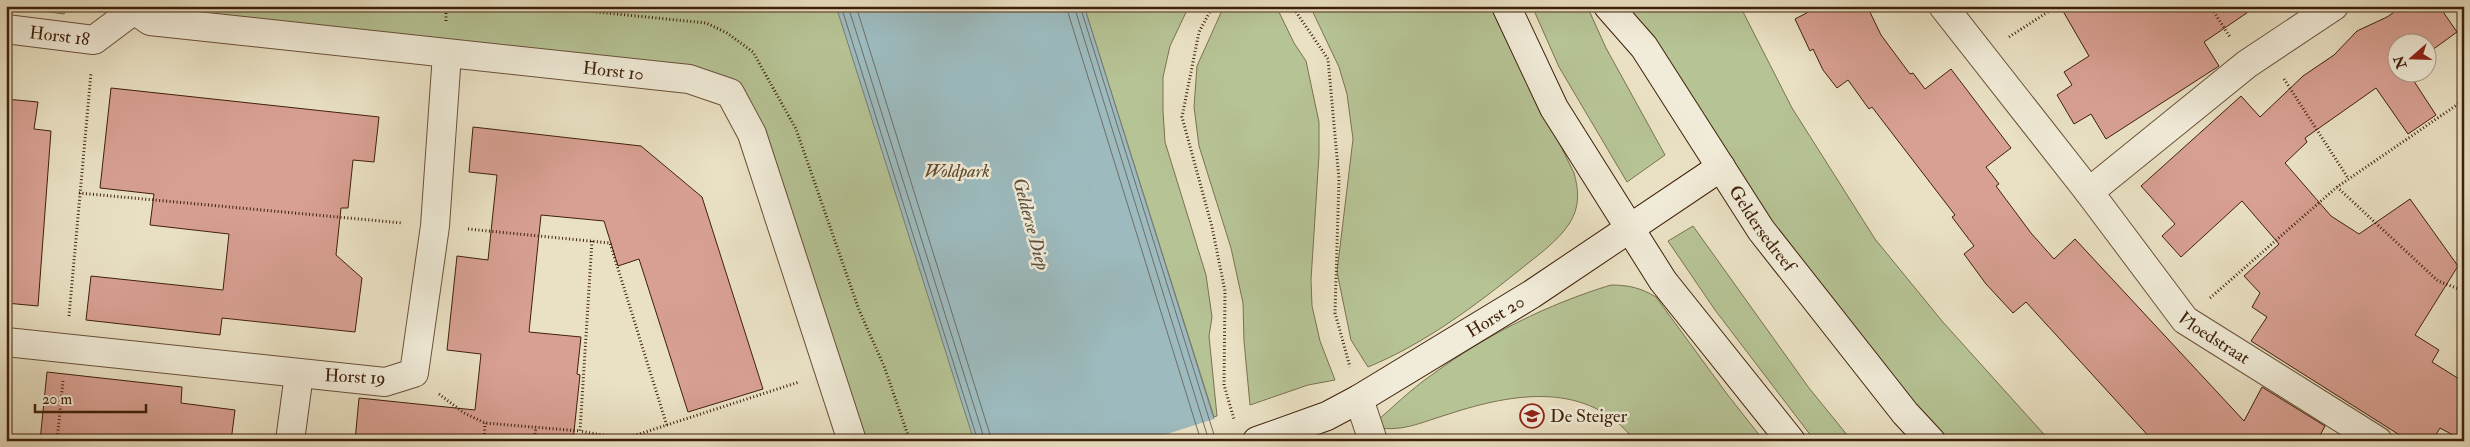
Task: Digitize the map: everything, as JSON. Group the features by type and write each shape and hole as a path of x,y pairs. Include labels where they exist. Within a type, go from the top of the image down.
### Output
{"street":[{"path":"1506,6 1554,108 1663,281 1791,441"},
{"name":"Geldersedreef","path":"1608,6 1644,47 1761,230 1905,413 1931,441"},
{"name":"Vloedstraat","path":"1943,6 2089,192 2185,320 2378,441"},
{"path":"2089,192 2247,64 2334,6"},
{"name":"Horst 18","path":"6,29 94,40 133,8"},
{"name":"Horst 10","path":"133,8 150,21 178,25 689,79 730,93 752,134 852,441"},
{"path":"414,373 435,226 447,54"},
{"name":"Horst 20","path":"1257,441 1298,428 1327,416 1359,399 1532,294 1722,167"},
{"name":"Horst 19","path":"6,342 385,382 414,373"},
{"path":"290,441 299,374"},
{"path":"1359,399 1373,441"}],"path":[{"path":"1213,6 1199,32 1182,117 1212,227 1225,291 1224,385 1235,422"},
{"path":"1292,6 1328,59 1339,179 1335,313 1359,399"},
{"path":"1981,55 2057,6"},
{"path":"57,441 94,40"},
{"path":"2266,51 2348,178"},
{"path":"2185,320 2348,178 2464,100"},
{"path":"2337,187 2438,281 2464,291"},
{"path":"79,193 610,243 667,426"},
{"path":"580,431 592,241"},
{"path":"414,373 464,413 485,423 580,431 624,440 830,372"},
{"path":"484,441 485,423"},
{"path":"534,441 536,427"}],"green space":[{"path":"6,6 69,6 64,14"},
{"name":"Woldpark","path":"101,6 1080,6 1194,441 859,441 757,113 735,85"},
{"path":"1084,6 1189,6 1170,46 1163,77 1163,111 1165,142 1206,275 1212,317 1209,336 1217,416 1214,417"},
{"path":"1224,6 1275,6 1294,43 1306,61 1319,122 1319,155 1311,280 1312,306 1320,341 1335,380 1308,385 1250,405 1244,341 1243,303 1231,248 1199,146 1194,107 1197,66"},
{"path":"1310,6 1492,6 1574,173 1577,186 1578,199 1573,218 1559,237 1547,248 1486,296 1429,336 1368,367 1351,340 1337,272 1353,139 1347,94 1339,67"},
{"path":"1532,6 1587,6 1606,48 1665,155 1627,182 1559,67"},
{"path":"1625,6 1740,6 1792,108 1875,239 1942,321 2050,441 1934,441 1784,255"},
{"path":"1693,226 1809,388 1852,441 1815,441 1715,310 1668,241"},
{"path":"1611,285 1635,288 1656,297 1764,441 1635,441 1616,421 1595,408 1572,400 1548,397 1524,397 1498,401 1401,428 1391,429 1371,426 1425,380 1474,346 1541,311"}],"water":[{"name":"Woldpark","path":"836,6 1084,6 1221,441 974,441"}],"pier":[{"path":"1217,418 1223,441 1145,441"}],"building":[{"path":"1820,6 1867,6 1881,35 1910,74 1913,73 1925,89 1951,69 2011,148 1986,167 1999,184 1996,186 2031,233 2054,259 2075,239 2244,421 2262,387 2325,426 2317,441 2153,441 2026,302 2013,313 1986,284 1964,254 1974,246 1952,217 1955,215 1872,107 1869,109 1848,80 1837,88 1823,70 1813,49 1810,51 1795,19"},
{"path":"2060,6 2257,6 2204,42 2219,66 2106,139 2091,114 2074,124 2057,95 2072,85 2064,72 2089,56"},
{"path":"2403,6 2439,6 2457,32 2438,46 2438,32 2388,32 2388,82 2415,82 2436,115 2408,134 2376,88 2305,138 2307,142 2285,163 2331,216 2359,234 2410,199 2458,266 2415,335 2439,350 2432,362 2464,382 2464,441 2440,428 2432,441 2409,441 2251,341 2267,317 2252,307 2260,293 2244,276 2279,244 2242,201 2181,257 2162,236 2175,224 2141,186 2241,96 2260,117 2303,76 2334,55 2357,31 2387,17"},
{"path":"111,88 379,117 374,162 353,160 348,208 341,208 336,255 362,278 355,332 222,318 220,335 86,320 91,276 223,290 229,234 150,225 154,194 100,188"},
{"path":"6,99 38,102 34,129 51,131 38,306 6,303"},
{"path":"473,127 641,146 702,197 763,389 688,412 639,259 618,266 604,221 541,215 529,332 581,337 577,374 580,375 573,441 355,441 359,398 475,410 481,354 447,350 457,256 488,260 497,175 469,172"},
{"path":"47,372 182,387 181,403 235,410 231,441 40,441"}],"place":[{"name":"De Steiger","path":"1532,416"}],"water label":[{"name":"Gelderse Diep","path":"1031,224"}]}
